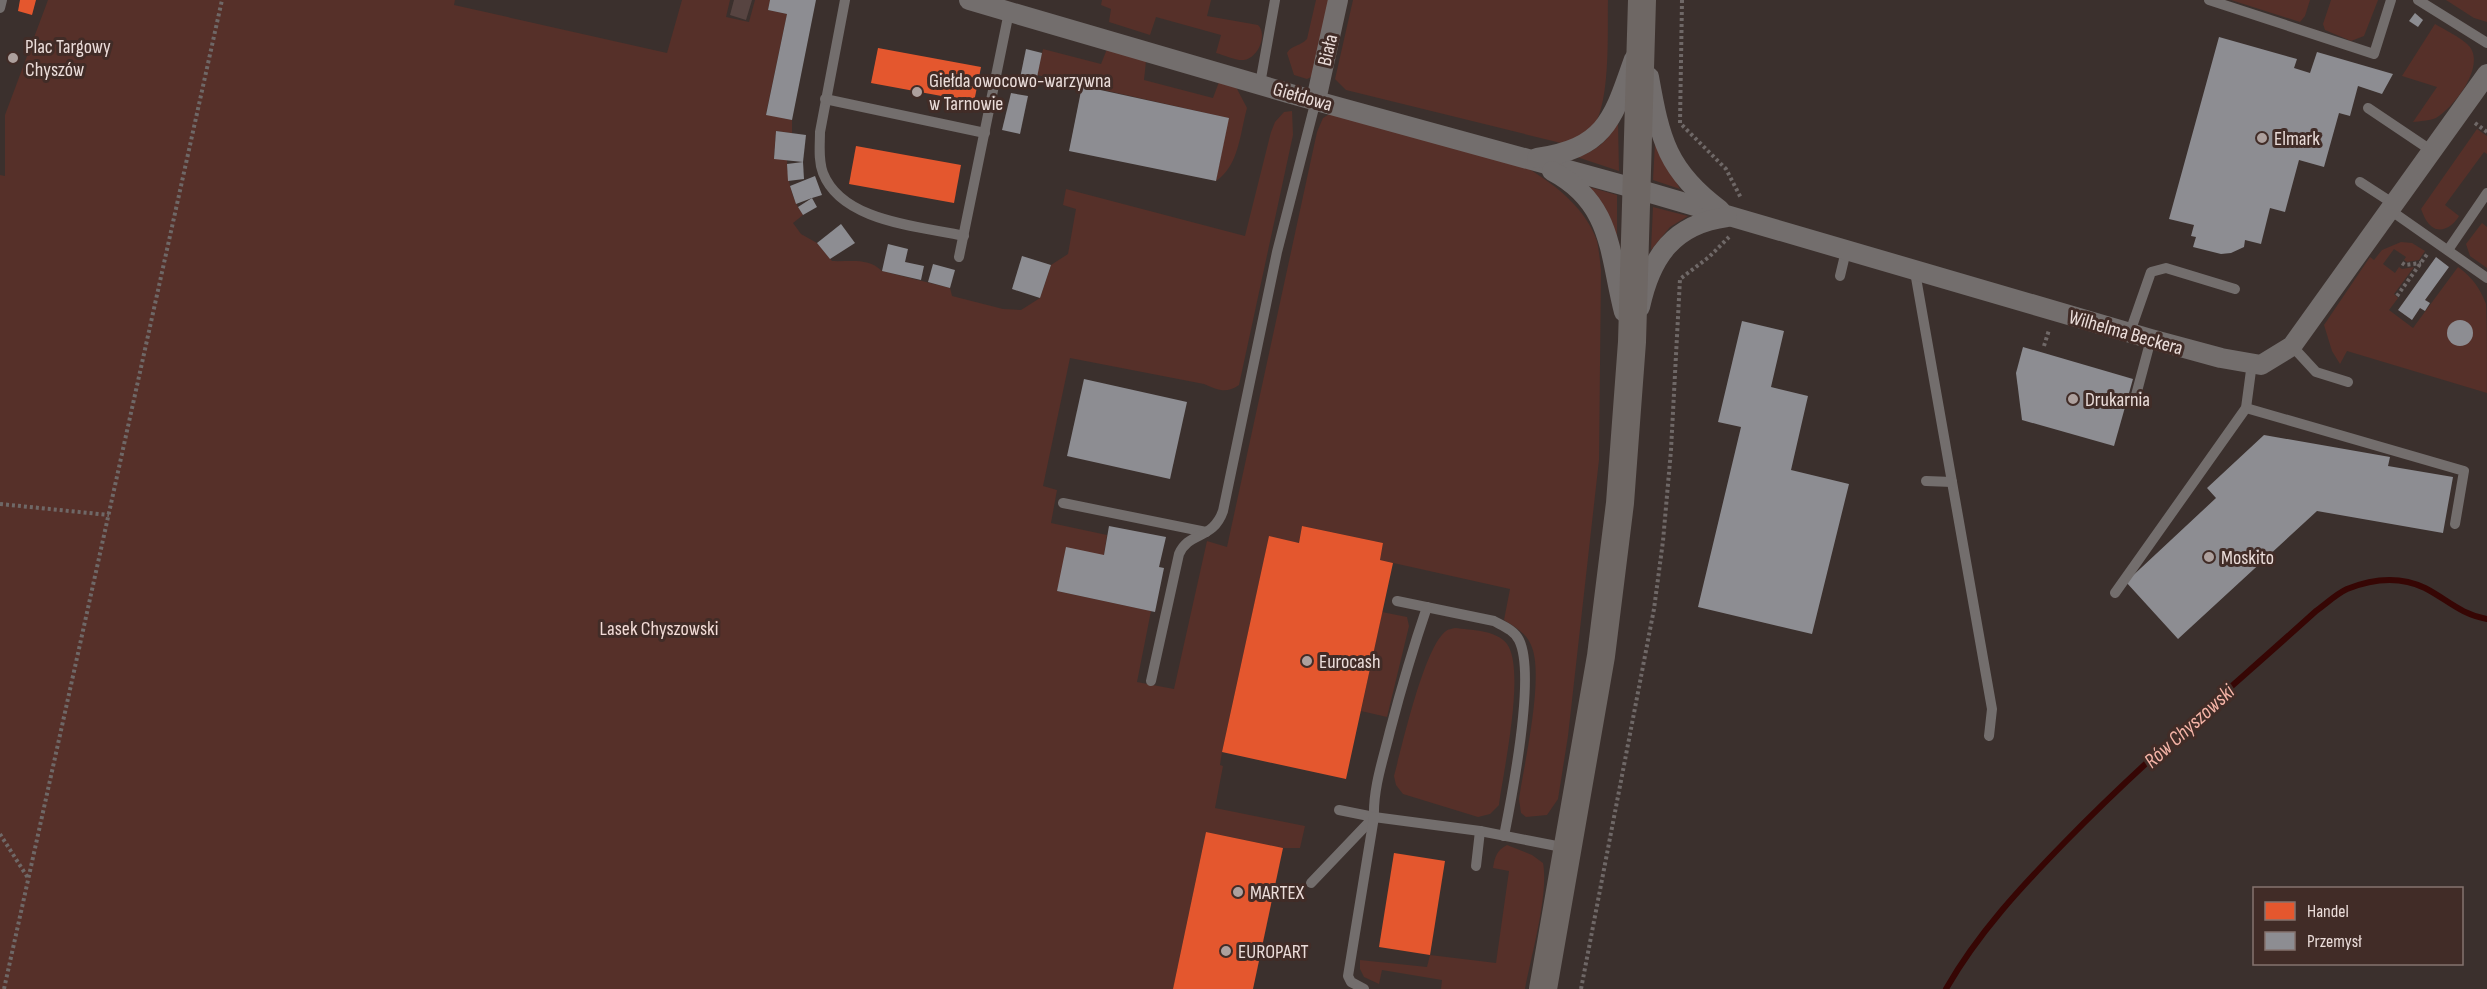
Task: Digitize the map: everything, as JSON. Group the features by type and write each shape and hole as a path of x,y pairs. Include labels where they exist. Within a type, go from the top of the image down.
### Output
{"main road":[{"path":"1543,989 1601,656 1620,503 1632,342 1642,0"}],"street":[{"name":"Giełdowa","path":"969,0 1637,189"},
{"name":"Biała","path":"1316,100 1338,0"},
{"path":"1528,159 1562,154 1579,148 1605,125 1619,100 1642,36"},
{"path":"1642,36 1657,123 1677,170 1702,197 1736,216"},
{"name":"Wilhelma Beckera","path":"1637,189 1736,216 1915,272 2151,339 2221,358 2261,365 2292,346 2487,74"},
{"path":"1528,159 1568,182 1583,194 1599,215 1615,262 1632,342"},
{"path":"1632,342 1642,300 1657,261 1669,242 1689,227 1710,219 1736,216"}],"lane":[{"path":"845,0 825,99 819,152 823,173 839,198 873,217 964,236"},
{"path":"1260,84 1275,0"},
{"path":"2210,0 2374,54 2391,0"},
{"path":"2418,0 2487,43"},
{"path":"959,257 1009,12"},
{"path":"825,99 985,133"},
{"path":"1151,681 1178,556 1187,543 1209,531 1220,521 1223,511 1277,252 1316,100"},
{"path":"2368,108 2432,151"},
{"path":"2360,182 2486,280"},
{"path":"2448,250 2487,193"},
{"path":"1840,276 1846,251"},
{"path":"2130,332 2151,272 2166,268 2235,289"},
{"path":"1915,272 1992,709 1989,736"},
{"path":"2136,394 2151,339"},
{"path":"2292,346 2316,372 2348,382"},
{"path":"2115,593 2246,408 2252,363"},
{"path":"2246,408 2464,471 2455,524"},
{"path":"1926,481 1952,482"},
{"path":"1063,503 1190,530 1209,531"},
{"path":"1397,601 1494,621 1505,627 1519,640 1525,668 1522,723 1504,836"},
{"path":"1346,989 1380,768 1410,656 1427,607"},
{"path":"1339,810 1480,831 1569,848"},
{"path":"1311,883 1374,817"},
{"path":"1476,866 1480,831"},
{"path":"1348,976 1357,987 1364,989"}],"path":[{"path":"4,989 222,0"},
{"path":"1581,989 1654,609 1663,541 1680,279 1709,257 1736,216 1726,170 1680,123 1682,0"},
{"path":"2479,126 2487,132"},
{"path":"2397,296 2436,242"},
{"path":"2402,263 2405,265 2421,263"},
{"path":"2044,346 2051,323"},
{"path":"0,504 109,515"},
{"path":"0,834 28,878"}],"green space":[{"name":"Lasek Chyszowski","path":"48,0 455,0 454,5 667,53 682,0 730,0 726,17 749,22 755,0 770,0 768,10 787,14 766,114 792,120 792,133 776,131 774,158 787,160 791,189 803,215 793,223 801,234 817,243 832,261 865,262 882,271 950,288 952,296 1003,309 1021,310 1040,298 1051,265 1068,254 1076,209 1063,205 1066,189 1245,236 1271,132 1275,122 1284,112 1292,111 1293,135 1239,385 1222,390 1204,384 1070,358 1043,486 1057,490 1051,523 1107,535 1104,555 1057,591 1151,611 1137,682 1174,689 1207,541 1227,547 1317,132 1323,118 1331,113 1529,169 1560,191 1586,219 1597,241 1601,270 1599,460 1568,736 1558,799 1547,815 1526,817 1521,813 1519,799 1532,720 1536,677 1535,659 1529,641 1520,631 1504,620 1510,589 1380,560 1383,543 1302,526 1299,543 1269,537 1222,752 1220,765 1223,766 1215,808 1305,826 1300,848 1283,848 1206,832 1173,989 0,989 0,175 5,176 5,115"},
{"path":"1102,0 1211,0 1207,16 1258,25 1261,29 1262,40 1254,55 1244,60 1234,59 1216,53 1221,35 1156,17 1150,35 1109,22 1111,9 1101,5"},
{"path":"1316,0 1331,0 1313,76 1307,79 1294,75 1287,53 1291,48 1307,39"},
{"path":"1353,0 1608,0 1607,71 1605,90 1596,123 1585,135 1561,143 1346,90 1335,79"},
{"path":"2231,0 2310,0 2305,16 2300,22"},
{"path":"2331,0 2378,0 2364,36 2351,41 2325,30 2323,24"},
{"path":"2446,0 2487,0 2487,22 2474,18"},
{"path":"2435,24 2470,47 2474,56 2473,66 2465,87 2451,106 2436,118 2413,122 2437,87 2402,76"},
{"path":"1043,49 1101,64 1107,49 1146,61 1144,80 1213,98 1219,82 1236,87 1247,108 1238,148 1230,167 1216,181 1228,118 1037,75"},
{"path":"1618,123 1619,171 1577,157 1601,144"},
{"path":"2477,129 2487,136 2487,154 2484,152 2445,205 2459,216 2457,219 2447,228 2435,229 2425,218 2421,209"},
{"path":"1655,143 1680,189 1653,180"},
{"path":"1589,187 1617,195 1617,236 1607,214"},
{"path":"1653,207 1688,216 1670,227 1651,250"},
{"path":"2482,223 2487,227 2487,268 2470,256 2466,244"},
{"path":"2401,242 2412,243 2425,251 2419,260 2407,262 2404,260 2406,257 2394,249 2383,264 2395,273 2399,267 2402,269 2414,267 2394,294 2398,298 2389,310 2413,328 2458,267 2475,283 2481,293 2486,304 2487,393 2347,351 2340,364 2332,351 2324,325 2370,257 2374,260 2382,250"},
{"path":"1382,612 1407,617 1409,626 1387,717 1361,711"},
{"path":"1455,628 1483,632 1503,639 1512,657 1514,698 1512,722 1499,805 1490,814 1478,817 1403,794 1396,785 1394,776 1415,699 1430,656 1446,631"},
{"path":"1507,845 1532,855 1543,863 1542,908 1525,989 1441,989 1442,980 1382,970 1379,984 1364,977 1360,969 1360,960 1427,967 1430,955 1496,963 1509,871 1493,868 1500,850"}],"building: Handel":[{"path":"20,0 36,0 32,15 18,11"},
{"path":"878,48 981,67 974,102 871,83"},
{"path":"856,146 961,165 954,203 849,184"},
{"name":"Eurocash","path":"1302,526 1383,543 1380,560 1393,563 1346,779 1222,752 1269,536 1299,543"},
{"path":"1206,832 1283,848 1253,989 1173,989"},
{"path":"1394,853 1445,861 1430,955 1379,947"}],"building: Przemysł":[{"path":"770,0 816,0 792,120 766,115 787,14 768,10"},
{"path":"2415,13 2423,20 2418,27 2409,21"},
{"name":"Elmark","path":"2219,37 2297,59 2294,68 2310,73 2317,52 2393,74 2382,94 2358,86 2350,116 2339,113 2324,167 2299,160 2285,212 2270,208 2261,244 2245,240 2244,247 2231,253 2221,254 2193,247 2196,237 2191,236 2194,225 2169,219"},
{"path":"1026,49 1042,53 1035,87 1019,83"},
{"path":"1082,86 1229,118 1216,181 1069,151"},
{"path":"1011,93 1028,96 1020,134 1002,130"},
{"path":"776,131 806,135 803,162 774,159"},
{"path":"803,162 804,179 788,181 787,164"},
{"path":"815,176 822,195 796,204 790,186"},
{"path":"812,198 817,207 803,215 798,207"},
{"path":"841,224 855,243 830,259 817,243"},
{"path":"888,244 908,249 905,262 924,266 921,280 882,271"},
{"path":"1022,256 1051,265 1040,298 1012,289"},
{"path":"2436,257 2449,267 2425,300 2430,303 2425,311 2420,308 2412,320 2398,310"},
{"path":"933,264 955,270 950,288 928,282"},
{"path":"2460,320 2469,324 2473,333 2469,342 2460,346 2451,342 2447,333 2451,324"},
{"path":"1742,321 1784,331 1771,387 1808,396 1791,470 1849,484 1812,634 1698,607 1741,427 1718,422"},
{"name":"Drukarnia","path":"2023,347 2133,379 2114,446 2022,420 2016,373"},
{"path":"1084,379 1187,402 1170,479 1067,456"},
{"name":"Moskito","path":"2264,435 2390,457 2388,466 2453,477 2443,533 2317,511 2178,639 2126,582 2216,498 2207,488"},
{"path":"1109,526 1166,537 1159,567 1164,568 1155,612 1057,591 1066,547 1104,555"}],"building: Inne":[{"path":"734,0 752,0 746,20 730,15"}],"waterway":[{"name":"Rów Chyszowski","path":"1946,989 1958,968 1986,930 2066,841 2189,724 2316,611 2339,594 2347,589 2376,581 2396,580 2425,588 2469,614 2487,619"}],"place":[{"name":"Plac Targowy Chyszów","path":"13,58"},
{"name":"Giełda owocowo-warzywna w Tarnowie","path":"917,92"},
{"name":"Elmark","path":"2262,138"},
{"name":"Drukarnia","path":"2073,399"},
{"name":"Moskito","path":"2209,557"},
{"name":"Eurocash","path":"1307,661"},
{"name":"MARTEX","path":"1238,892"},
{"name":"EUROPART","path":"1226,951"}]}
